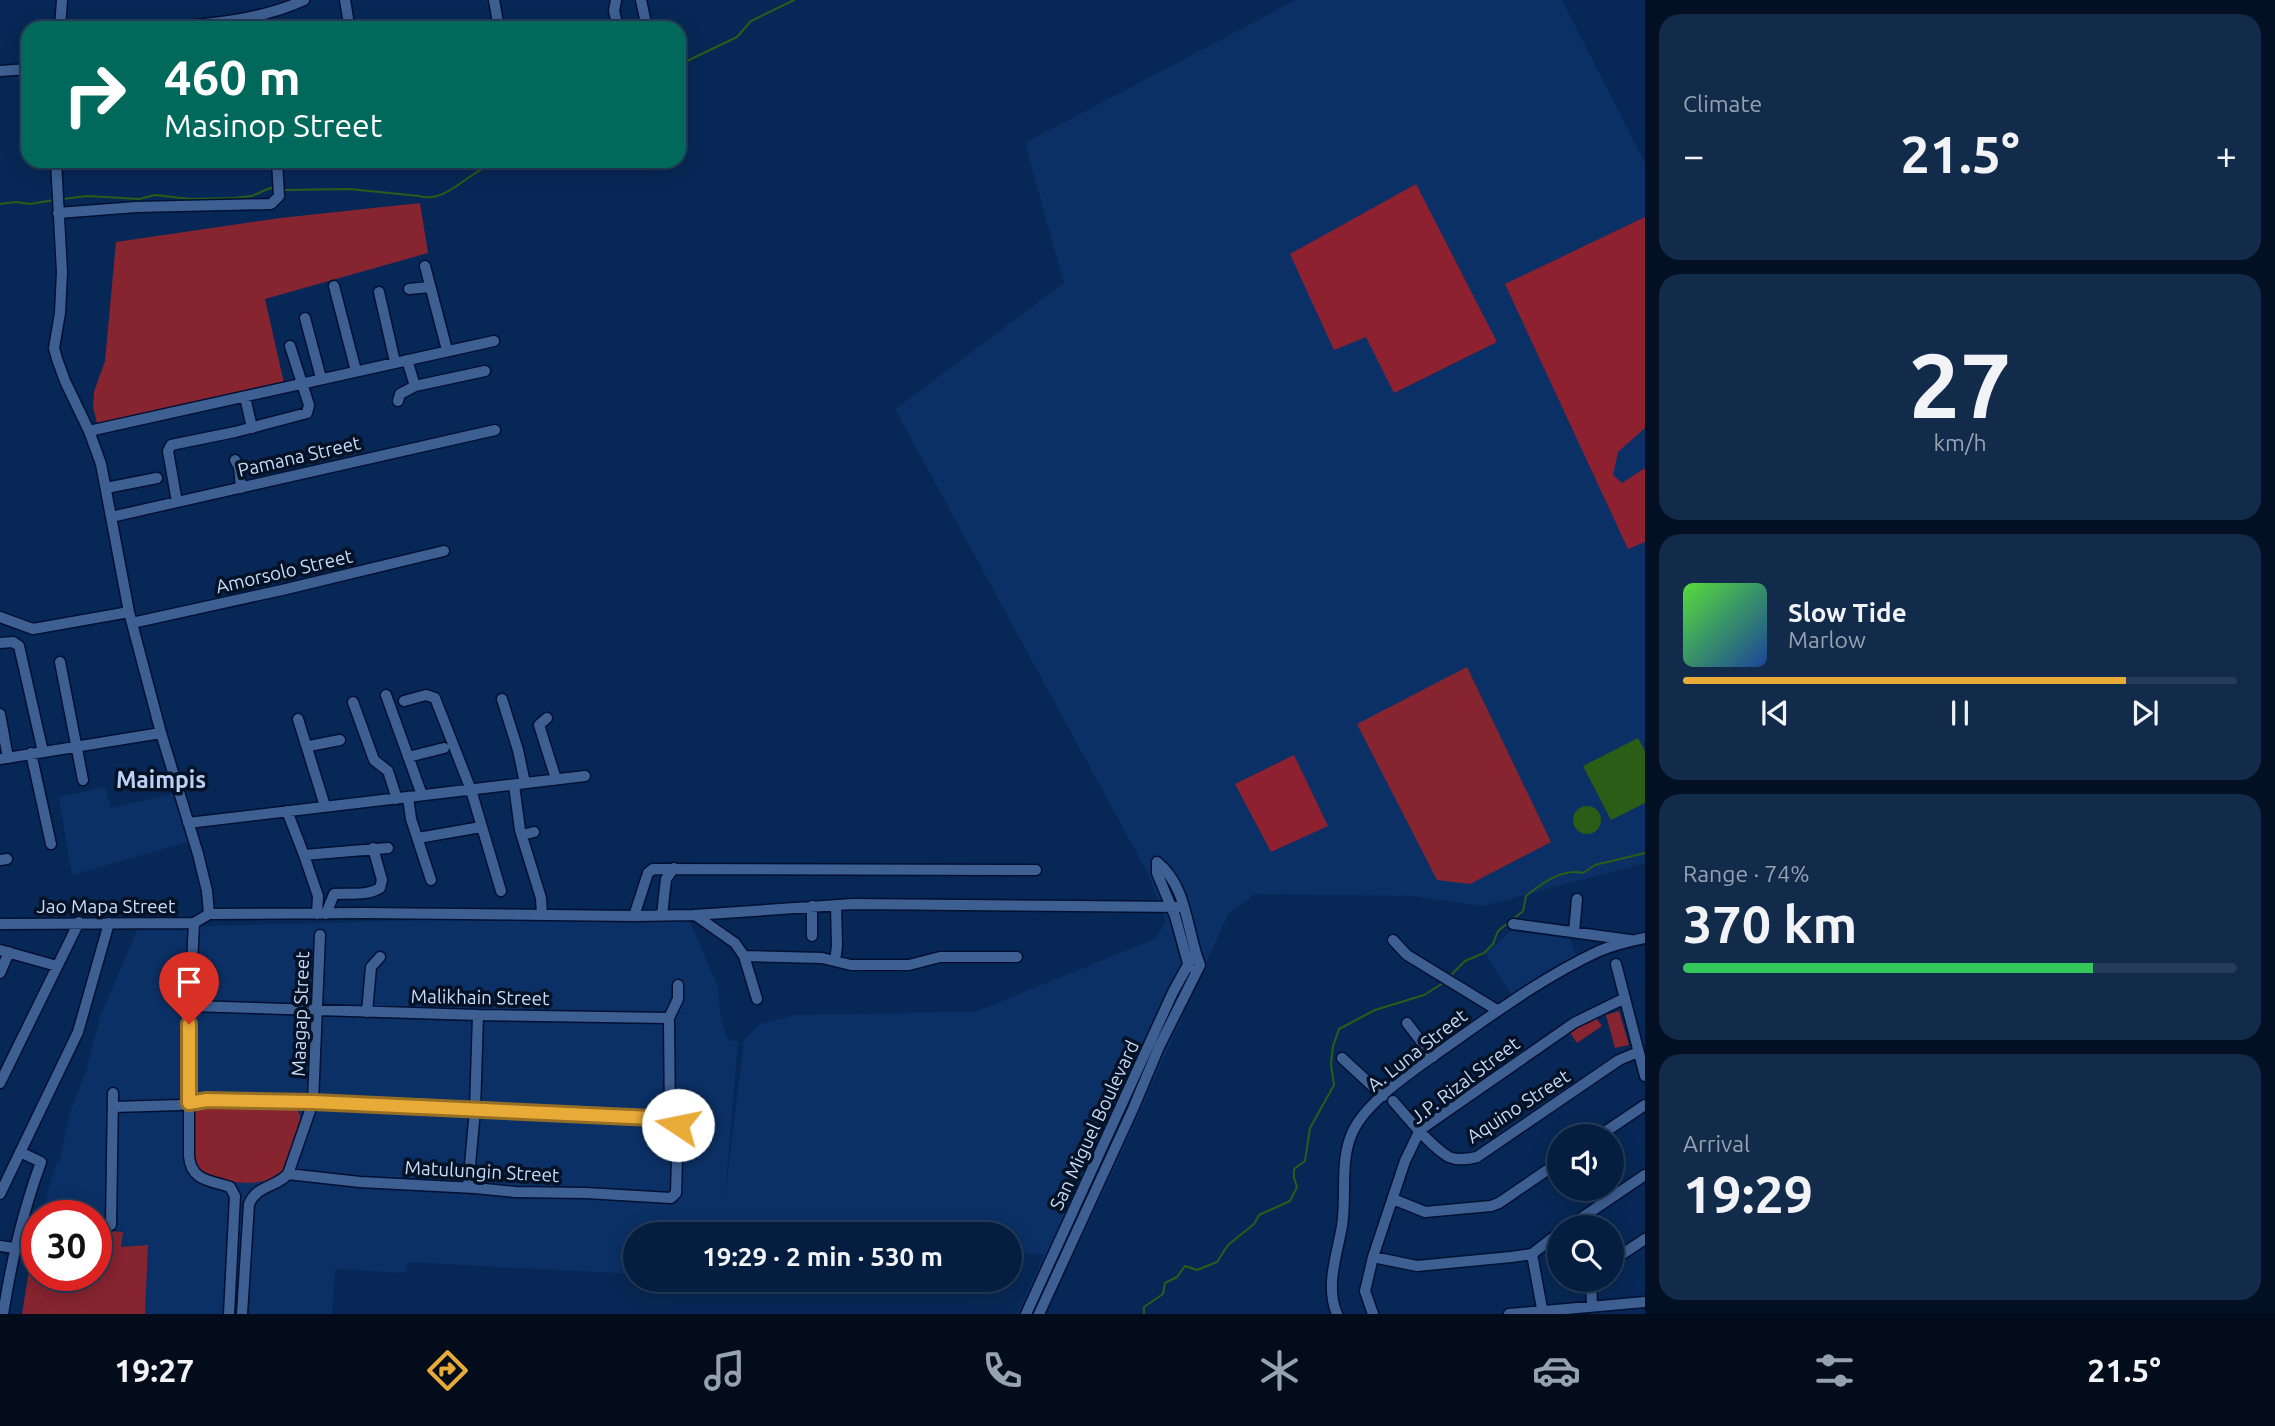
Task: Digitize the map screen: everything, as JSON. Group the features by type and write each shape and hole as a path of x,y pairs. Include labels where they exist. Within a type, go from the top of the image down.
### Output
{"street":[{"path":"60,21 62,0"},
{"path":"218,21 282,9 304,0"},
{"path":"345,0 348,19"},
{"path":"494,0 498,21"},
{"path":"615,0 616,21"},
{"path":"641,0 645,19"},
{"path":"0,71 21,70"},
{"path":"55,168 62,272 60,313 54,348 65,381 102,464 129,612 207,891 209,914 634,916 694,915 836,905 1183,906"},
{"path":"58,210 275,203 279,192 277,168"},
{"path":"425,266 447,351"},
{"path":"334,286 356,370"},
{"path":"409,289 429,286"},
{"path":"379,292 395,362"},
{"path":"305,318 321,378"},
{"path":"89,431 494,341"},
{"path":"177,502 168,451 171,444 252,428 307,412 309,405 290,346"},
{"path":"407,360 415,386"},
{"path":"398,401 400,394 415,386 485,371"},
{"path":"245,397 252,428"},
{"name":"Pamana Street","path":"111,517 495,430"},
{"path":"235,460 239,467 241,488"},
{"path":"106,488 157,478"},
{"name":"Amorsolo Street","path":"132,623 444,551"},
{"path":"0,617 33,629 129,612"},
{"path":"0,643 13,642 19,646 43,752"},
{"path":"60,662 83,780"},
{"path":"386,695 422,795"},
{"path":"404,701 426,695 435,698 471,790 501,891"},
{"path":"502,699 518,750 522,835 541,898 542,915"},
{"path":"353,702 374,760 388,771 402,798 431,880"},
{"path":"0,714 4,759 161,733"},
{"path":"547,718 539,725 556,779"},
{"path":"298,719 309,746 326,806"},
{"path":"309,746 340,740"},
{"path":"408,757 444,748"},
{"path":"31,753 51,844"},
{"path":"188,823 585,776"},
{"path":"288,811 318,896 321,914"},
{"path":"418,838 481,828"},
{"path":"522,835 534,832"},
{"path":"321,914 334,894 372,894 380,888 382,880 373,848"},
{"path":"304,855 388,848"},
{"path":"1194,977 1171,906 1157,873 1157,862 1168,871 1181,895 1195,952"},
{"path":"662,915 666,879 674,868"},
{"path":"634,916 648,873 653,869 1036,870"},
{"path":"1574,932 1577,899"},
{"path":"835,961 836,905"},
{"path":"812,906 812,936"},
{"name":"Jao Mapa Street","path":"0,924 194,923 209,914"},
{"path":"694,915 735,943 744,956 757,999"},
{"path":"0,1083 79,922"},
{"path":"1,1190 78,1032 109,923"},
{"path":"194,923 190,1006 189,1156 191,1170 199,1178 230,1187 236,1199 229,1314"},
{"path":"1513,924 1633,940 1645,938"},
{"name":"Maagap Street","path":"288,1174 313,1102 320,935"},
{"path":"1393,940 1407,955 1497,1010"},
{"name":"A. Luna Street","path":"1337,1314 1332,1303 1331,1288 1343,1218 1349,1142 1359,1121 1433,1057 1497,1010 1555,974 1598,952 1633,940"},
{"path":"0,973 5,951 57,966"},
{"name":"San Miguel Boulevard","path":"1026,1314 1173,992 1195,952"},
{"name":"San Miguel Boulevard","path":"1039,1314 1133,1110 1159,1047 1200,965 1195,952"},
{"path":"744,956 822,958 851,965 909,965 940,957 1017,957"},
{"path":"367,1012 371,967 380,957"},
{"path":"1616,964 1645,1076"},
{"path":"114,1107 179,1105 207,1100 313,1102 674,1122 668,1020 678,999 678,985"},
{"name":"J.P. Rizal Street","path":"1373,1314 1366,1291 1373,1257 1405,1161 1420,1130 1574,1023 1625,998"},
{"name":"Malikhain Street","path":"190,1006 668,1020"},
{"path":"468,1188 475,1110 478,1015"},
{"path":"1407,1023 1433,1057"},
{"name":"Aquino Street","path":"1342,1058 1450,1157 1462,1159 1477,1157 1619,1060 1638,1052"},
{"path":"111,1200 113,1093"},
{"path":"1123,1104 1133,1110"},
{"path":"1617,1124 1645,1105"},
{"name":"Matulungin Street","path":"288,1174 360,1182 515,1192 674,1196 674,1122"},
{"path":"2,1312 14,1248 41,1162 20,1152"},
{"path":"1393,1199 1425,1212 1490,1206 1499,1203 1547,1170"},
{"path":"242,1314 248,1204 257,1191 278,1182 288,1174"},
{"path":"1586,1215 1645,1175"},
{"path":"1624,1253 1645,1239"},
{"path":"1373,1257 1418,1266 1532,1254 1547,1242"},
{"path":"0,1246 14,1248"},
{"path":"1532,1254 1543,1312"},
{"path":"1037,1287 1050,1291"},
{"path":"1591,1292 1592,1306"},
{"path":"1509,1314 1645,1302"}],"shaded area":[{"path":"1296,0 1562,0 1645,163 1645,863 1483,906 1412,896 1255,894 1228,914 1115,1168 1045,1314 1017,1314 1044,1255 1022,1252 1022,1222 722,1220 623,1222 623,1273 408,1262 405,1273 335,1269 332,1314 249,1314 251,1287 227,1283 224,1314 145,1314 148,1246 121,1247 122,1232 112,1231 112,1200 46,1200 56,1164 59,1163 71,1109 85,1074 101,1014 138,928 686,913 718,987 720,1012 727,1038 738,1042 724,1206 744,1040 760,1024 795,1015 975,1012 1155,939 1166,922 1148,874 895,409 1064,283 1025,143"},
{"path":"1416,184 1497,342 1394,393 1366,337 1334,350 1290,254"},
{"path":"420,203 428,253 265,299 284,383 97,423 93,407 94,392 105,361 116,242 280,218"},
{"path":"1645,217 1645,428 1618,452 1613,475 1622,483 1645,468 1645,542 1628,549 1505,284"},
{"path":"1467,667 1551,842 1470,884 1437,880 1357,724"},
{"path":"1638,738 1645,751 1645,803 1611,820 1583,766"},
{"path":"1294,755 1328,826 1271,852 1235,784"},
{"path":"105,787 111,808 175,793 188,842 72,875 59,797"},
{"path":"1587,806 1597,810 1601,820 1597,830 1587,834 1577,830 1573,820 1577,810"},
{"path":"1511,931 1570,939 1579,961 1512,996 1485,953"},
{"path":"1619,1011 1629,1045 1615,1048 1606,1015"},
{"path":"1594,1015 1602,1026 1577,1043 1569,1031"},
{"path":"201,1103 296,1108 300,1121 284,1173 251,1183 227,1181 195,1168 192,1123"},
{"path":"112,1231 123,1232 121,1247 148,1245 145,1314 22,1314 26,1291 112,1291"}],"waterway":[{"path":"686,62 737,37 751,21 794,0"},
{"path":"284,190 349,189 428,197 446,192 484,168"},
{"path":"63,199 87,196 139,199 155,195 190,199 234,198 275,189"},
{"path":"0,204 30,204 54,200"},
{"path":"1512,920 1523,911 1526,896 1552,878 1567,873 1583,873 1595,865 1645,853"},
{"path":"1449,977 1465,961 1484,953 1493,944 1498,931 1508,923"},
{"path":"1144,1314 1144,1307 1163,1294 1165,1283 1177,1277 1185,1266 1197,1270 1217,1262 1228,1245 1254,1224 1259,1215 1290,1201 1297,1187 1294,1169 1305,1161 1310,1128 1334,1085 1331,1064 1339,1029 1375,1010 1424,995 1443,983"}],"district":[{"name":"Maimpis","path":"161,780"}],"route":[{"path":"189,1024 189,1103 200,1100 313,1102 674,1119 678,1125"}]}
